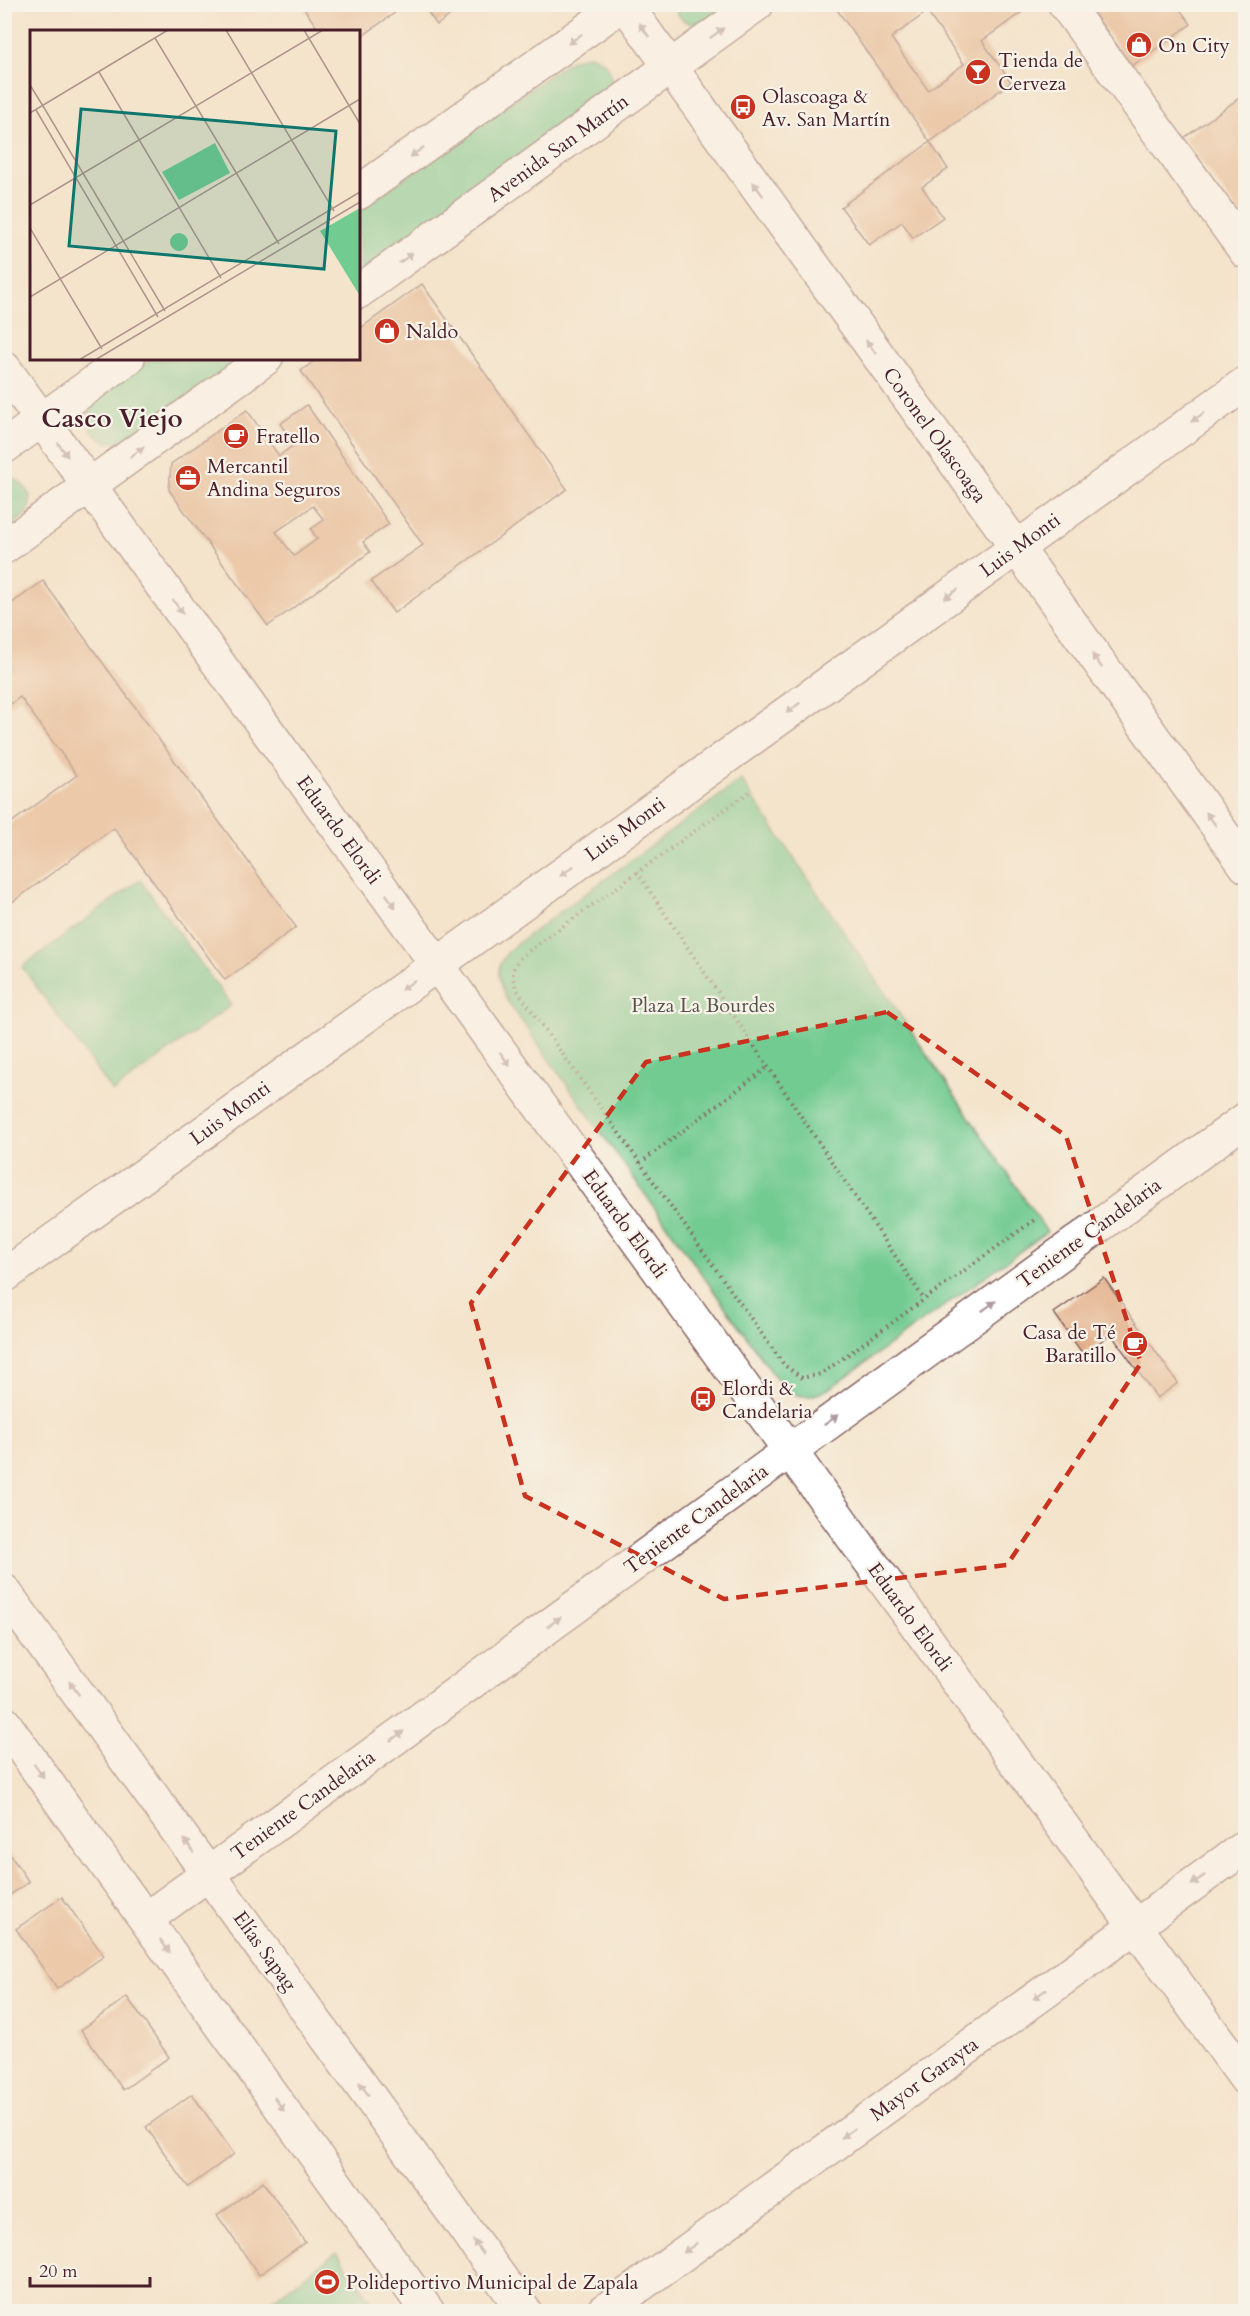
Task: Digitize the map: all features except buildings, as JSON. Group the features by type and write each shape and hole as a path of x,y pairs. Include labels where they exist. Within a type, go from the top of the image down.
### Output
{"street":[{"name":"Coronel Olascoaga","path":"624,4 1245,866"},
{"path":"360,193 624,4"},
{"name":"Avenida San Martín","path":"360,291 757,4"},
{"path":"1065,4 1245,252"},
{"path":"4,447 125,360"},
{"path":"4,547 263,360"},
{"name":"Eduardo Elordi","path":"4,368 1245,2079"},
{"name":"Luis Monti","path":"4,1275 1245,382"},
{"name":"Teniente Candelaria","path":"146,1919 1245,1119"},
{"name":"Elías Sapag","path":"4,1591 525,2312"},
{"path":"4,1723 428,2312"},
{"name":"Mayor Garayta","path":"603,2312 1245,1846"}],"path":[{"path":"749,792 523,955 512,971 517,990 784,1365 802,1378 821,1374 1037,1218"},
{"path":"637,872 924,1299"},
{"path":"640,1163 768,1067"}],"highlighted area":[{"path":"887,1012 1066,1136 1141,1363 1007,1565 724,1599 525,1496 471,1303 646,1062"}],"green space":[{"path":"674,5 732,5 709,19 692,23 685,21 679,15"},
{"path":"588,55 605,63 612,79 611,92 360,274 360,210 571,60"},
{"path":"150,360 239,360 126,439 115,442 98,437 92,431 89,423 92,405 98,396"},
{"path":"4,475 21,484 29,494 30,500 24,516 4,531"},
{"name":"Plaza La Bourdes","path":"741,780 1047,1232 830,1388 810,1396 792,1393 780,1384 506,999 499,976 503,958 515,945"},
{"path":"140,880 231,1005 113,1092 22,967"},
{"name":"Polideportivo Municipal de Zapala","path":"337,2252 378,2311 257,2311"}],"place":[{"name":"On City","path":"1139,45"},
{"name":"Tienda de Cerveza","path":"978,72"},
{"name":"Olascoaga & Av. San Martín","path":"743,107"},
{"name":"Naldo","path":"387,331"},
{"name":"Fratello","path":"236,436"},
{"name":"Mercantil Andina Seguros","path":"188,478"},
{"name":"Casa de Té Baratillo","path":"1135,1344"},
{"name":"Elordi & Candelaria","path":"703,1399"},
{"name":"Polideportivo Municipal de Zapala","path":"327,2282"}],"district":[{"name":"Casco Viejo","path":"112,418"}]}
